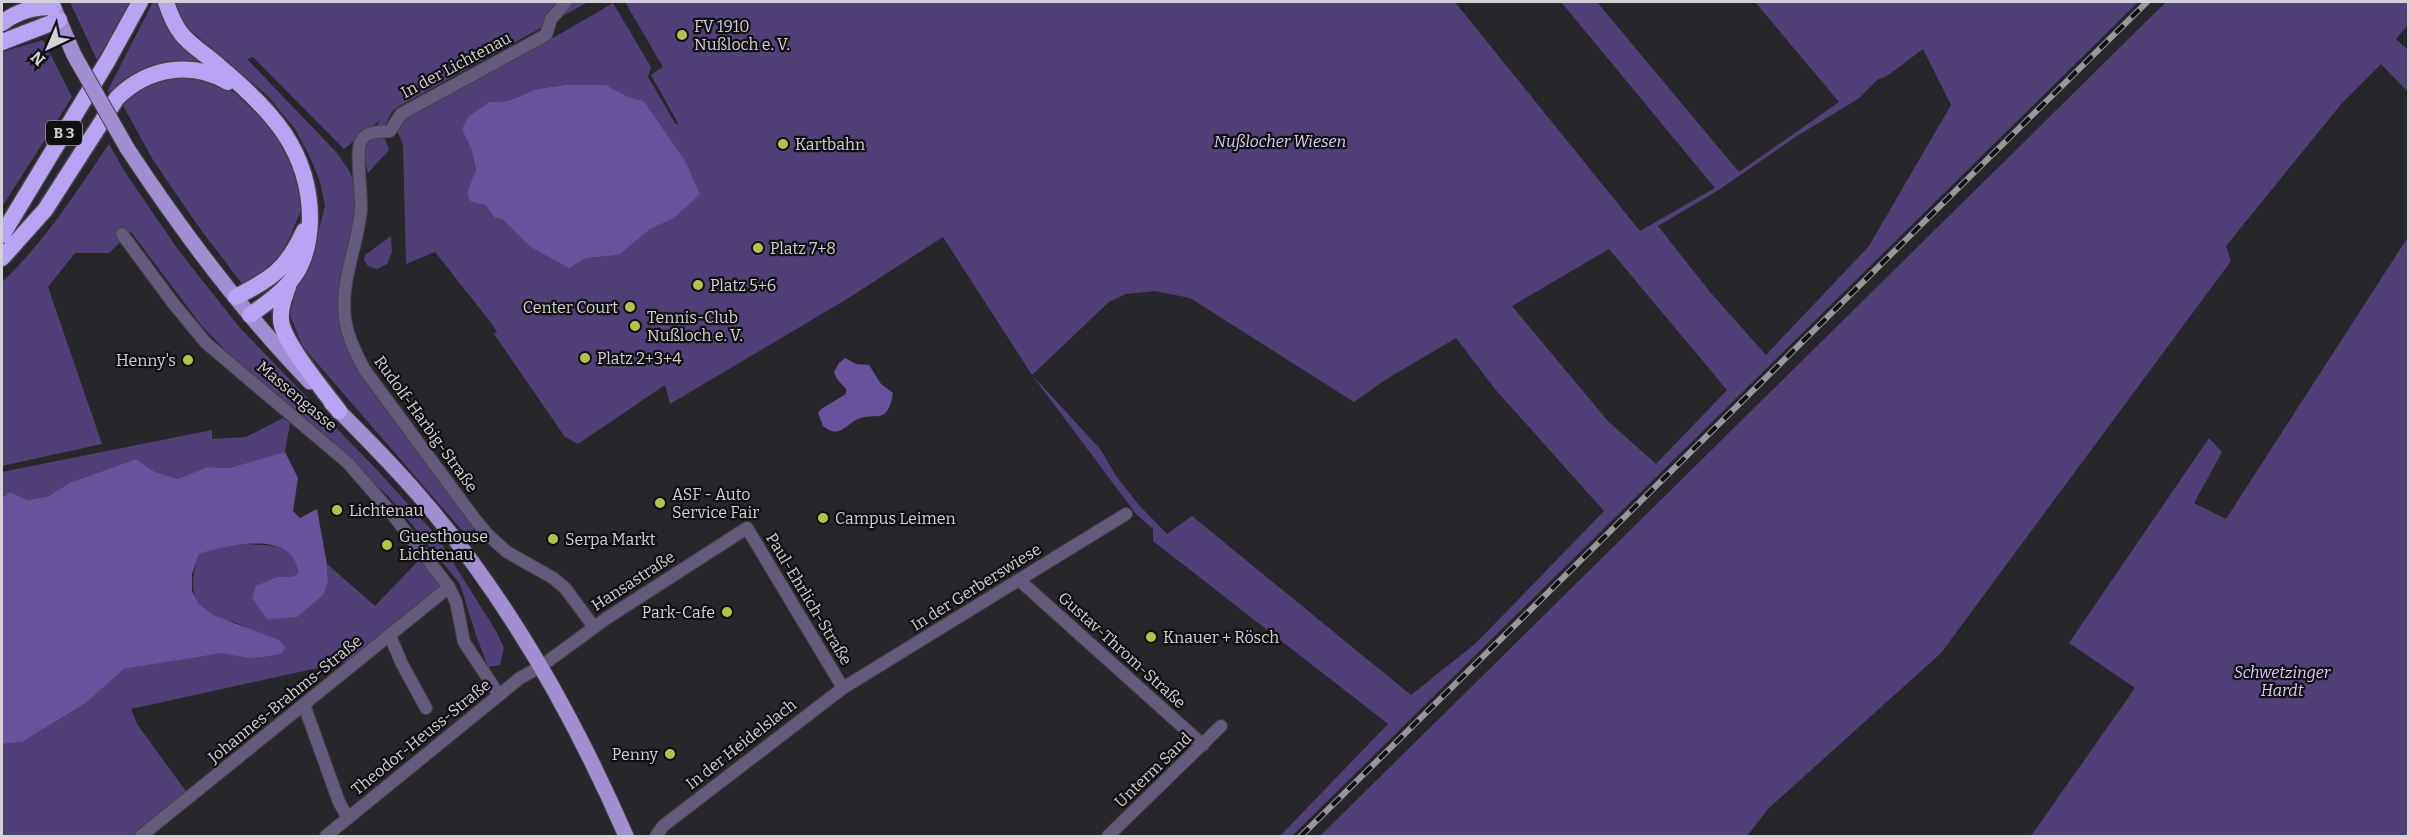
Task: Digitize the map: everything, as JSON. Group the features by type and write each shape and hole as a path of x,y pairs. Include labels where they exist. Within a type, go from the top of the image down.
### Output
{"highway":[{"path":"2,23 12,2"},
{"name":"B 3","path":"2,236 108,60 140,2"},
{"path":"166,2 183,38 219,66 274,118 294,149 308,185 310,240 281,305 281,322 287,339 339,411"},
{"path":"2,23 19,12 29,9 54,9"},
{"path":"2,42 54,9"},
{"path":"2,258 45,210 117,98 141,79 165,71 201,70 216,75 250,95"},
{"path":"2,226 21,205"},
{"path":"236,297 278,273 287,262 310,220"},
{"path":"250,315 288,286"}],"main road":[{"path":"54,9 74,55 127,148 171,215 283,354 428,506 497,598 540,667 591,761 626,837"}],"street":[{"name":"In der Lichtenau","path":"344,292 360,223 362,193 359,145 362,138 370,133 390,131 401,114 546,35 551,19 566,2"},
{"name":"Massengasse","path":"122,234 206,343 348,463 389,510 449,587 456,602 464,642 499,695"},
{"name":"Rudolf-Harbig-Straße","path":"344,292 345,319 351,342 364,369 487,534 507,552 553,578 565,588 594,627"},
{"name":"In der Gerberswiese","path":"843,688 1126,514"},
{"name":"Hansastraße","path":"540,667 594,627 747,528"},
{"name":"Paul-Ehrlich-Straße","path":"747,528 843,688"},
{"name":"Gustav-Throm-Straße","path":"1019,580 1203,745"},
{"name":"Johannes-Brahms-Straße","path":"141,837 449,587"},
{"path":"390,636 426,708"},
{"name":"Theodor-Heuss-Straße","path":"326,837 520,678 540,667"},
{"name":"In der Heidelslach","path":"658,832 843,688"},
{"path":"304,705 339,802 348,818"},
{"name":"Unterm Sand","path":"1108,837 1221,726"}],"green space":[{"path":"70,2 131,2 97,60"},
{"path":"153,2 163,2 210,68 107,92"},
{"path":"173,2 588,2 400,106 392,112 385,126 375,129 380,120 344,149 253,57 247,59 337,153 350,172 355,187 355,203 353,229 339,295 340,322 475,528 466,535 303,347 290,315 295,290 311,260 325,206 320,182 295,129 268,96 183,24"},
{"name":"Nußlocher Wiesen","path":"625,2 1455,2 1640,231 1715,188 1561,2 1597,2 1739,172 1839,102 1755,2 2138,2 1292,836 1280,836 1388,724 1153,541 1153,529 1136,514 1032,375 943,237 847,299 670,404 665,385 578,444 565,437 494,334 497,332 492,324 435,252 406,264 403,145 397,130 398,122 530,51 613,3 651,67 648,77 675,123 679,125 651,75 663,67","holes":["1923,49 1951,105 1869,246 1766,355 1710,292 1658,226 1717,191 1797,136 1858,99 1877,80 1887,76","565,85 606,85 629,97 644,101 684,159 674,218 649,230 619,255 587,258 575,265 529,246 502,219 495,218 485,205 467,192 476,171 471,148 490,102 508,101 536,89","1609,249 1727,390 1656,464 1608,421 1512,306","1155,291 1190,298 1354,402 1385,380 1456,338 1495,389 1604,511 1476,643 1411,695 1192,516 1167,534 1139,505 1116,476 1101,450 1032,375 1109,302 1126,294"]},
{"path":"2166,2 2408,2 2408,25 2396,39 2408,50 2408,92 2381,64 2342,103 2226,246 2231,261 1941,653 1769,808 1747,836 1320,836"},
{"path":"43,40 72,97 2,207 2,52"},
{"path":"168,77 198,78 235,93 272,129 297,172 301,210 290,237 277,261 243,285 198,226 153,160 121,102 140,88"},
{"path":"382,137 389,150 368,173 364,149 369,142"},
{"path":"109,144 125,172 179,251 240,328 378,471 436,535 496,631 504,648 500,665 488,667 460,584 388,496 321,433 228,353 201,325 131,232 109,253 75,253 48,287 102,444 2,466 2,282 46,234"},
{"path":"391,236 392,252 387,264 377,269 368,266 364,260 365,255"},
{"name":"Schwetzinger Hardt","path":"2408,237 2408,836 2031,836 2135,688 2069,643 2209,438 2222,452 2194,503 2226,519"},
{"path":"283,418 290,423 285,452 229,468 207,467 178,479 155,472 136,459 69,483 49,496 28,500 10,492 2,498 2,472 212,430 212,439 246,437"},
{"path":"245,544 280,548 292,556 298,573 292,577 277,577 328,582 327,564 375,606 420,559 441,586 354,660 131,709 137,724 188,794 136,836 2,836 2,744 22,742 86,703 124,669 221,652 248,658 280,653 245,627 212,615 198,603 195,595 193,580 199,554 222,546"}],"shaded area":[{"path":"565,85 606,85 629,97 644,101 684,159 700,194 674,218 649,230 619,255 587,258 569,268 529,246 502,219 495,218 485,205 470,201 467,192 476,170 471,148 462,129 469,116 490,102 508,101 536,89"},
{"path":"845,358 856,364 869,365 881,384 893,393 884,414 863,417 837,431 828,430 823,426 818,413 846,394 846,389 834,372"},
{"path":"285,452 298,478 293,511 300,518 317,509 327,564 328,582 323,595 297,617 267,619 252,598 256,586 277,577 292,577 298,573 294,559 285,550 272,545 258,544 241,544 199,554 192,574 192,591 199,604 213,615 279,640 286,648 280,654 263,657 248,658 221,653 124,669 86,703 22,742 2,744 2,498 10,492 28,500 49,496 69,483 136,459 155,472 178,479 207,467 229,468"}],"railway":[{"path":"1301,836 2147,2"}],"place":[{"name":"FV 1910 Nußloch e. V.","path":"682,35"},
{"name":"Kartbahn","path":"783,144"},
{"name":"Platz 7+8","path":"758,248"},
{"name":"Platz 5+6","path":"698,285"},
{"name":"Center Court","path":"630,307"},
{"name":"Tennis-Club Nußloch e. V.","path":"635,326"},
{"name":"Platz 2+3+4","path":"585,358"},
{"name":"Henny's","path":"188,360"},
{"name":"ASF - Auto Service Fair","path":"660,503"},
{"name":"Lichtenau","path":"337,510"},
{"name":"Campus Leimen","path":"823,518"},
{"name":"Serpa Markt","path":"553,539"},
{"name":"Guesthouse Lichtenau","path":"387,545"},
{"name":"Park-Cafe","path":"727,612"},
{"name":"Knauer + Rösch","path":"1151,637"},
{"name":"Penny","path":"670,754"}]}
